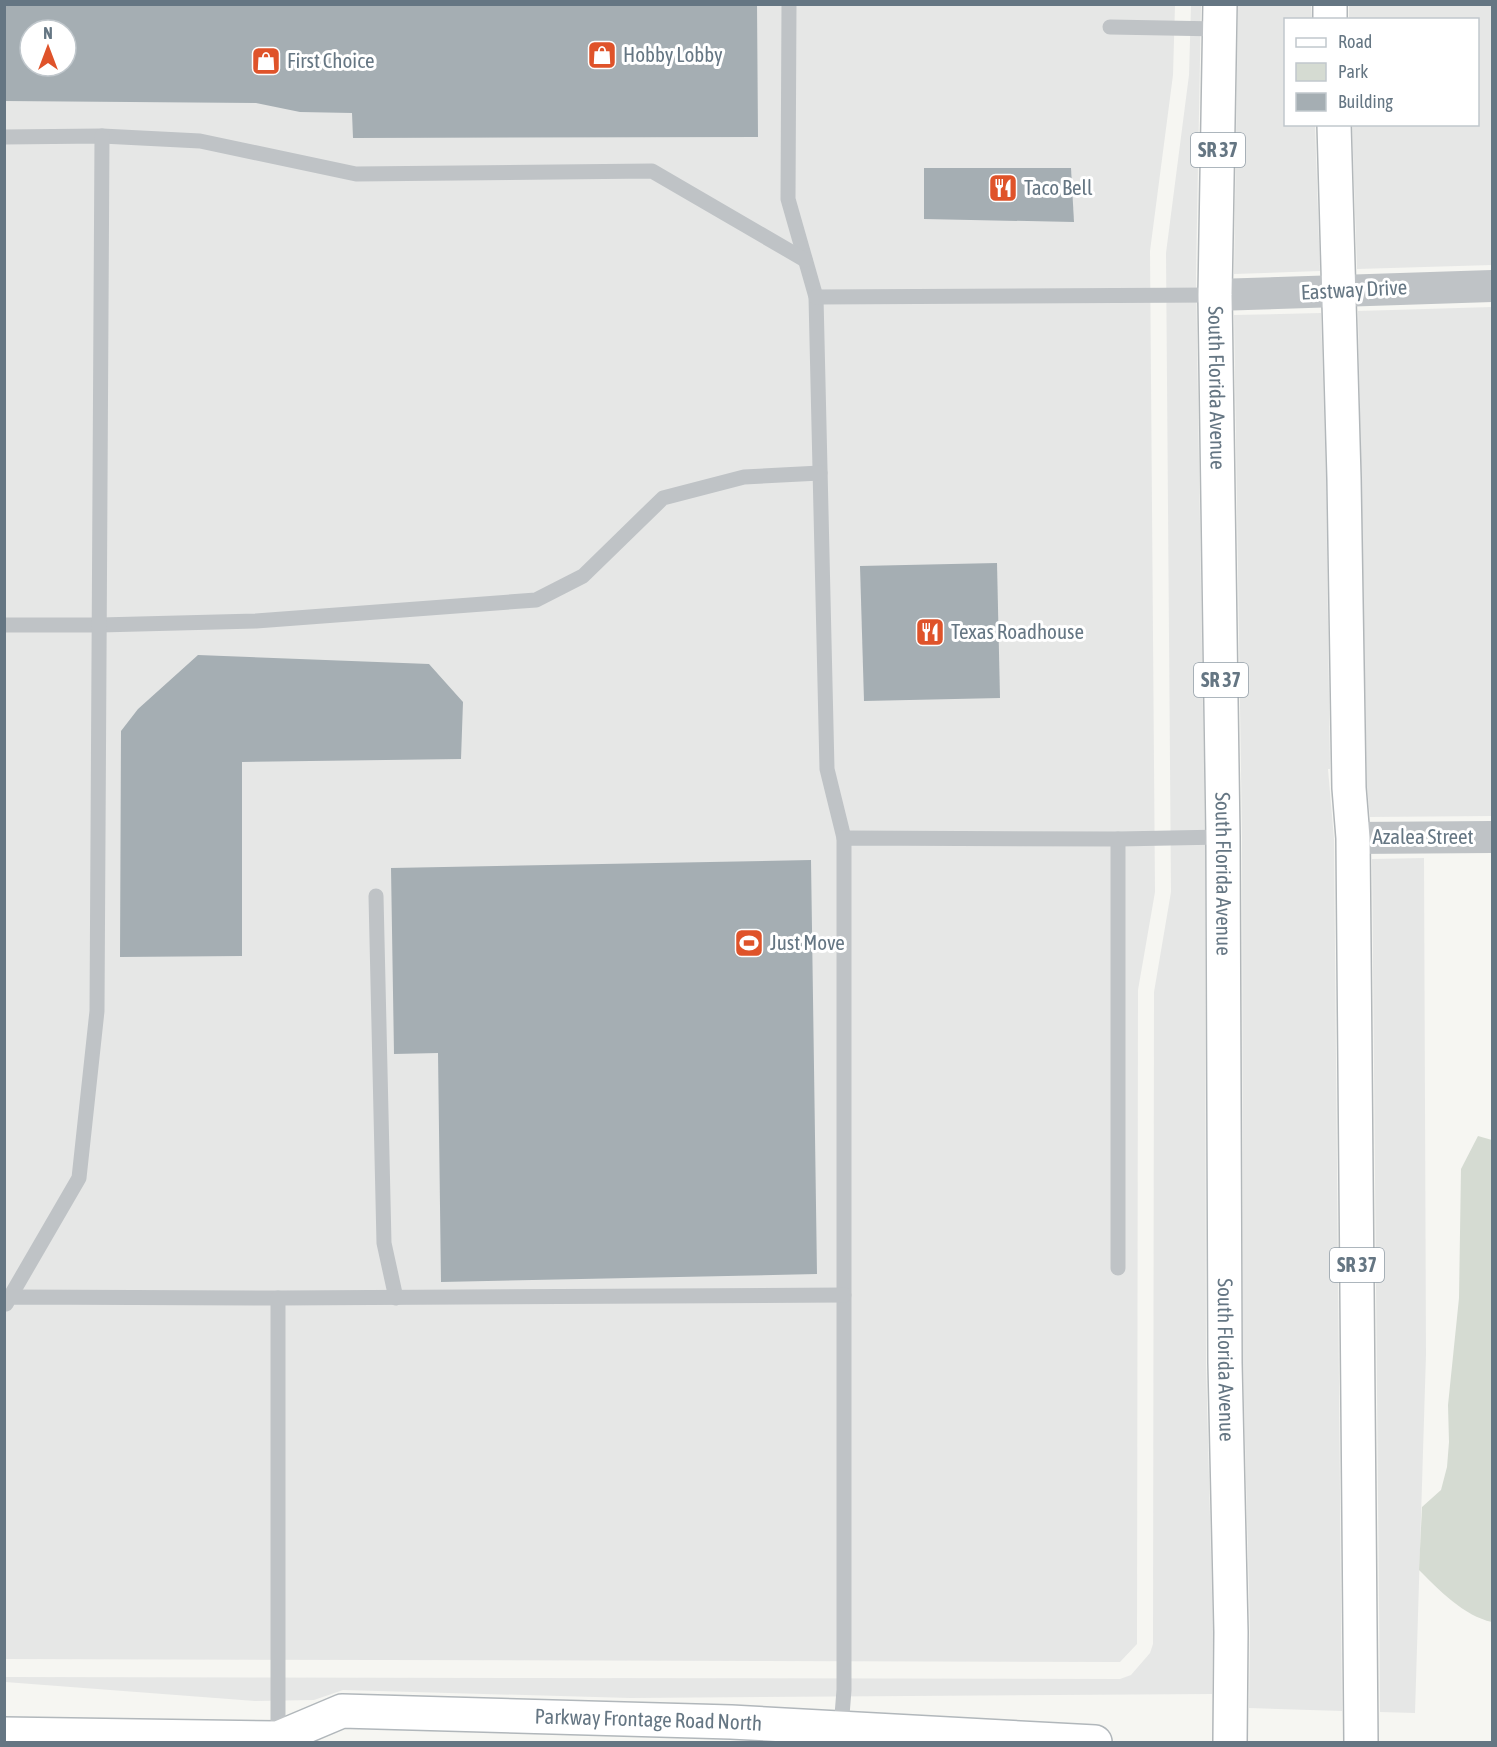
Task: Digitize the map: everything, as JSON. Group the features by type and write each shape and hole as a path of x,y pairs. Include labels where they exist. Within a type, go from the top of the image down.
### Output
{"main road":[{"name":"South Florida Avenue","path":"1220,17 1215,295 1223,837 1225,1363 1231,1632 1230,1743"},
{"name":"SR 37","path":"1334,126 1349,788 1353,838 1361,1743"},
{"name":"Parkway Frontage Road North","path":"4,1734 282,1740 342,1711 731,1722 1095,1743"}],"street":[{"name":"Eastway Drive","path":"1215,295 1492,286"},
{"name":"Azalea Street","path":"1353,838 1492,837"}],"lane":[{"path":"789,4 788,199 816,297 827,770 844,838 844,1690 841,1728"},
{"path":"1110,27 1220,17"},
{"path":"4,137 102,136 200,141 356,174 652,171 805,260"},
{"path":"7,1301 79,1178 97,1011 102,136"},
{"path":"816,297 1215,295"},
{"path":"4,625 100,626 256,621 536,600 583,576 663,498 744,477 820,473"},
{"path":"844,838 1223,837"},
{"path":"1118,839 1118,1268"},
{"path":"376,896 384,1243 396,1298"},
{"path":"7,1301 844,1295"},
{"path":"278,1298 282,1740"}],"shaded area":[{"path":"5,5 1175,5 1173,75 1150,251 1155,892 1138,990 1137,1644 1120,1662 5,1659"},
{"path":"1191,5 1201,5 1196,275 1205,838 1206,1363 1213,1632 1212,1694 630,1698 343,1690 314,1700 255,1701 5,1682 4,1677 1120,1679 1131,1675 1150,1653 1153,1644 1154,992 1171,892 1166,253 1189,75"},
{"path":"1238,5 1311,5 1312,18 1284,18 1284,126 1315,126 1320,271 1234,274"},
{"path":"1349,5 1492,5 1492,265 1357,269 1352,126 1479,126 1479,18 1349,18"},
{"path":"1492,307 1492,816 1370,817 1367,787 1358,311"},
{"path":"1321,313 1326,479 1330,769 1328,769 1334,839 1342,1711 1249,1708 1250,1632 1243,1363 1242,837 1234,315"},
{"path":"1424,858 1426,1354 1415,1713 1380,1712 1372,859"}],"green space":[{"path":"1478,1136 1492,1140 1492,1622 1462,1608 1419,1570 1422,1507 1441,1490 1447,1467 1448,1405 1459,1298 1461,1169"}],"building":[{"path":"4,4 757,4 758,137 353,138 352,113 300,112 256,103 4,101"},
{"path":"924,168 1071,168 1074,222 924,219"},
{"name":"Texas Roadhouse","path":"997,563 1000,698 864,701 860,566"},
{"path":"198,655 429,664 463,702 461,759 242,762 242,956 120,957 121,731 138,709"},
{"path":"811,860 817,1274 441,1282 438,1053 394,1054 391,868"}],"place":[{"name":"Hobby Lobby","path":"602,55"},
{"name":"First Choice","path":"266,61"},
{"name":"Taco Bell","path":"1003,188"},
{"name":"Texas Roadhouse","path":"930,632"},
{"name":"Just Move","path":"749,943"}]}
